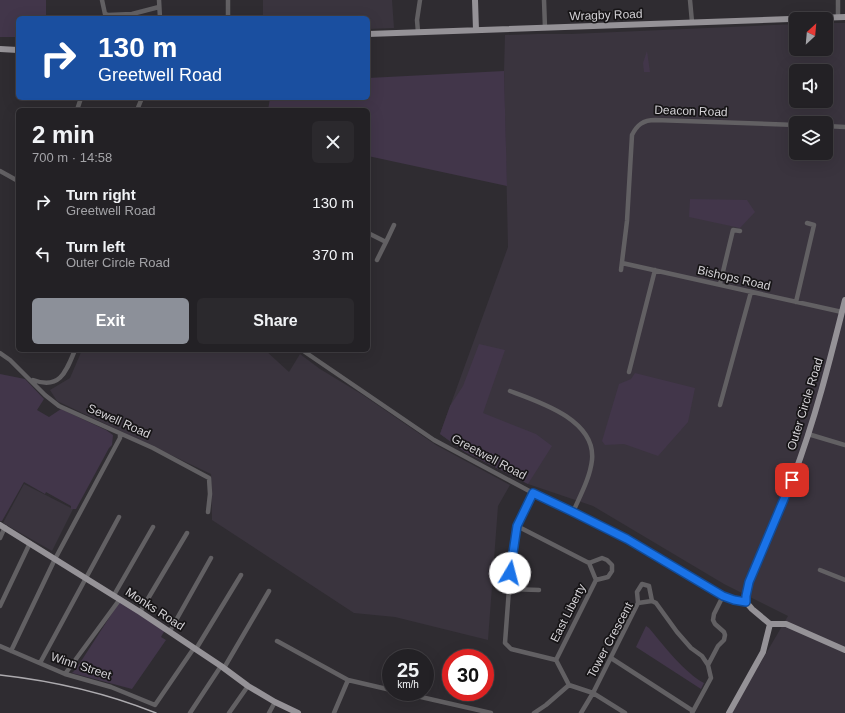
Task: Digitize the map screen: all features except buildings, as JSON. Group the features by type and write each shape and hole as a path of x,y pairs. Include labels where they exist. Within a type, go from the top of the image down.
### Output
{"main road":[{"path":"475,0 476,30"},
{"name":"Wragby Road","path":"370,34 845,17"},
{"path":"0,49 16,50"},
{"name":"Outer Circle Road","path":"746,602 749,582 792,480 808,434 830,361 845,300"},
{"name":"Monks Road","path":"2,526 170,631 248,686 275,702 298,713"},
{"path":"746,602 770,624 786,624 845,650"},
{"path":"729,713 764,652 770,624"}],"street":[{"path":"102,0 105,14 108,15 132,14 159,7"},
{"path":"159,0 160,16"},
{"path":"228,0 228,16"},
{"path":"418,32 417,20 420,0"},
{"path":"544,0 545,28"},
{"path":"690,0 692,22"},
{"path":"838,0 838,17"},
{"name":"Deacon Road","path":"621,270 629,194 632,135 637,126 647,120 789,125"},
{"path":"833,126 845,127"},
{"path":"0,171 16,180"},
{"path":"796,302 814,225 807,223"},
{"path":"377,260 394,225"},
{"path":"720,284 733,230 740,231"},
{"path":"370,234 386,242"},
{"name":"Bishops Road","path":"622,263 842,312"},
{"path":"629,372 655,270"},
{"path":"720,405 751,292"},
{"path":"31,380 49,384 57,380 65,373 74,352"},
{"name":"Greetwell Road","path":"305,352 434,440 533,493 633,543 723,596 746,602"},
{"name":"Sewell Road","path":"0,353 10,360 59,406 153,448 209,478 210,494 208,512"},
{"path":"510,391 548,406 564,415 577,424 587,436 592,449 592,462 573,512"},
{"path":"11,651 55,559 120,438 120,434"},
{"path":"808,434 845,445"},
{"path":"533,493 517,526 508,588 505,639 507,646 511,649 556,660 569,685 593,693 626,713"},
{"path":"40,663 119,517"},
{"path":"0,538 2,526"},
{"path":"517,526 589,562 602,558 607,560 612,565 612,572 608,577 596,580"},
{"path":"114,595 153,528"},
{"path":"140,612 187,533"},
{"path":"0,606 30,543"},
{"path":"170,631 210,558"},
{"name":"East Liberty","path":"556,660 596,580 589,562"},
{"path":"820,570 845,580"},
{"path":"195,648 240,575"},
{"path":"638,603 637,592 642,584 649,586 652,601"},
{"path":"508,588 539,590"},
{"path":"190,713 223,667 269,591"},
{"path":"611,658 692,712 711,678 708,665 718,646 724,640 724,632 715,624 713,620 714,614 723,596"},
{"path":"65,674 120,599"},
{"name":"Tower Crescent","path":"581,713 593,693 638,603 652,601 656,603 677,632 691,648 702,656 708,665"},
{"path":"277,641 348,680 382,688"},
{"name":"Winn Street","path":"0,646 65,674 111,687 155,706 195,648"},
{"path":"334,713 348,680"},
{"path":"534,713 546,705 569,685"},
{"path":"229,713 248,686"},
{"path":"434,700 491,713"},
{"path":"269,713 275,702"}],"shaded area":[{"path":"0,0 46,0 46,16 16,16 16,37 0,37"},
{"path":"263,0 392,0 394,28 370,29 370,16 263,16"},
{"path":"833,23 845,23 845,713 731,713 788,616 724,584 593,506 528,484 465,452 440,434 508,247 504,71 505,35 571,34 789,24 789,56 833,56"},
{"path":"647,51 650,72 644,72 643,63"},
{"path":"504,71 507,186 370,156 370,108 268,108 270,100 370,100 370,78"},
{"path":"690,199 747,200 755,212 740,228 689,217"},
{"path":"479,344 505,350 483,413 536,434 552,446 528,484 465,452 440,434 450,406 463,386"},
{"path":"81,352 267,352 289,372 300,354 320,369 363,395 436,445 510,485 498,506 488,640 395,617 354,613 212,520 211,474 57,401 50,390 70,378"},
{"path":"635,373 695,388 688,422 658,456 624,444 605,445 602,441 619,384 631,379"},
{"path":"0,374 25,379 44,399 37,410 49,417 61,409 106,430 113,435 112,445 76,509 71,509 71,506 24,482 2,521 0,521"},
{"path":"24,484 73,509 52,551 3,523"},
{"path":"120,601 165,630 161,637 166,640 132,689 72,673"},
{"path":"646,626 689,673 704,683 701,689 636,647"}],"railway":[{"path":"0,675 60,684 118,699 156,713"}],"route":[{"path":"510,573 517,526 533,493 627,539 723,596 736,601 746,602 749,582 792,480"}]}
